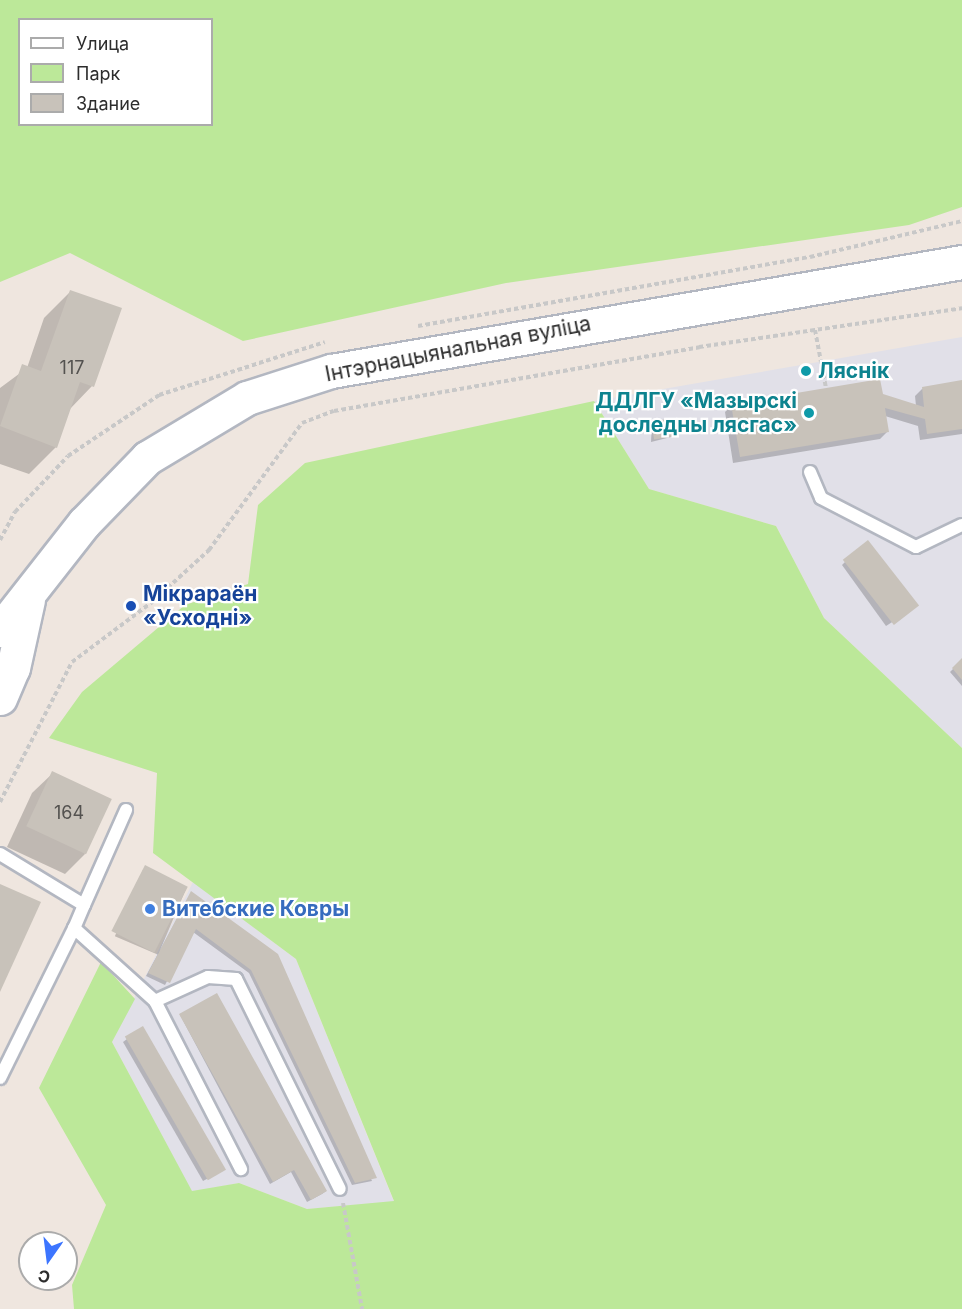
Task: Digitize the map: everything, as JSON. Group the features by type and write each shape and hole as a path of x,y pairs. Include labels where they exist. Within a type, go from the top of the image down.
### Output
{"main road":[{"name":"Інтэрнацыянальная вуліца","path":"0,698 14,668 10,613 84,523 147,458 247,398 331,371 962,262"}],"lane":[{"path":"810,472 821,498 916,547 962,525"},
{"path":"0,1078 74,928 126,810"},
{"path":"0,854 84,905"},
{"path":"74,928 155,1001 241,1169"},
{"path":"155,1001 208,977 236,979 340,1189"}],"path":[{"path":"0,802 72,662 151,603 209,550 302,423 334,411 814,330 962,308"},
{"path":"814,330 826,388"},
{"path":"340,1189 362,1309"}],"shaded area":[{"path":"962,337 962,748 824,618 776,526 649,489 594,401"},
{"path":"193,882 296,959 394,1202 307,1209 239,1183 192,1192 112,1042"}],"green space":[{"path":"0,0 962,0 962,207 909,225 506,283 243,341 70,253 0,282"},
{"path":"594,401 649,489 776,526 824,618 962,748 962,1309 74,1309 72,1291 78,1291 78,1271 106,1205 39,1088 101,962 135,999 112,1042 192,1191 239,1183 307,1209 394,1201 296,959 153,853 157,773 49,738 82,692 185,605 248,584 258,505 305,463"}],"building":[{"path":"70,290 122,308 94,387 80,382 57,448 0,426 22,364 41,371"},
{"name":"ДДЛГУ «Мазырскі доследны лясгас»","path":"880,379 883,394 924,407 922,387 962,380 962,429 927,434 925,419 885,408 889,432 740,457 731,404"},
{"path":"674,418 677,436 654,439 651,422"},
{"path":"868,540 919,605 894,625 843,560"},
{"path":"962,658 962,680 952,668"},
{"path":"52,771 112,799 86,854 26,826"},
{"name":"Витебские Ковры","path":"145,865 188,887 154,953 111,931"},
{"path":"0,884 41,902 0,992"},
{"path":"191,891 278,954 377,1178 355,1183 251,970 196,929 170,983 148,973"},
{"path":"217,993 327,1191 311,1200 294,1170 273,1182 179,1014"},
{"path":"143,1026 226,1170 208,1180 125,1036"}],"place":[{"name":"Ляснік","path":"806,371"},
{"name":"ДДЛГУ «Мазырскі доследны лясгас»","path":"809,413"},
{"name":"Мікрараён «Усходні»","path":"131,606"},
{"name":"Витебские Ковры","path":"150,909"}]}
